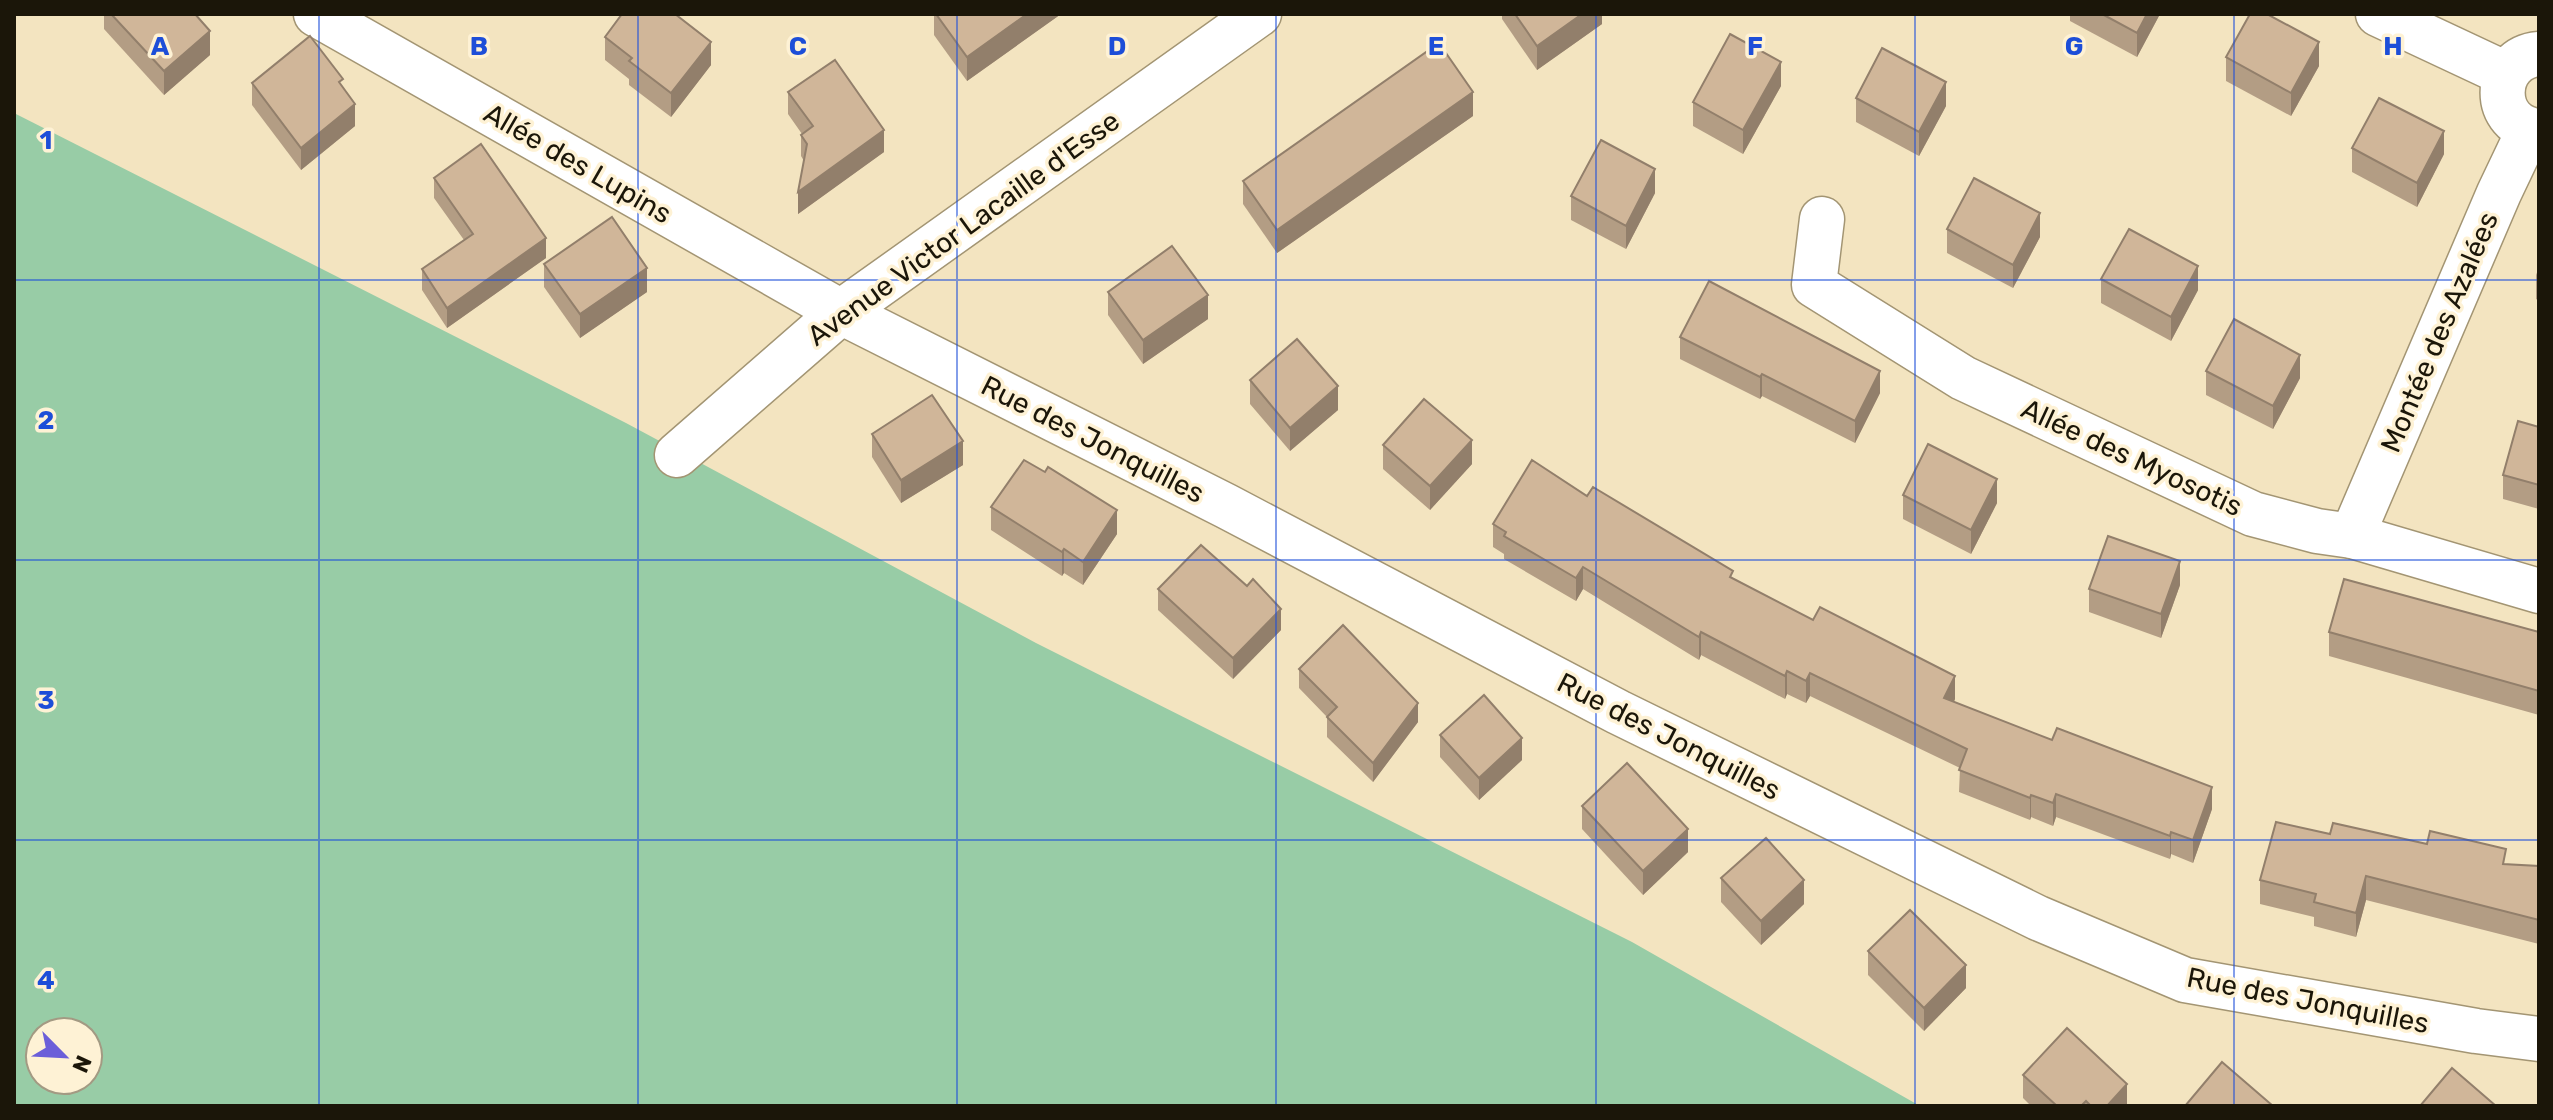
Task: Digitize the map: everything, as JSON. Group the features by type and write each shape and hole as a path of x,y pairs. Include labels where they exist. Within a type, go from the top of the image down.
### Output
{"street":[{"name":"Allée des Lupins","path":"316,14 841,312"},
{"name":"Avenue Victor Lacaille d'Esse","path":"677,455 841,312 1259,14"},
{"path":"2378,14 2522,64 2501,96 2510,117 2534,130"},
{"name":"Montée des Azalées","path":"2352,536 2499,193 2534,130"},
{"name":"Allée des Myosotis","path":"1822,219 1814,285 1963,378 2253,514 2317,531 2352,536 2539,591"},
{"name":"Rue des Jonquilles","path":"841,312 1226,506 1618,712 2038,918 2185,980 2476,1031 2539,1039"}],"green space":[{"path":"14,113 626,423 1036,643 1632,942 1920,1106 14,1106"}],"building":[{"path":"111,14 195,14 210,31 164,71"},
{"path":"622,14 675,14 711,42 671,93 629,61 632,58 605,37"},
{"path":"936,14 1027,14 967,57"},
{"path":"1515,14 1582,14 1537,46"},
{"path":"2102,14 2147,14 2137,33"},
{"path":"2250,14 2267,14 2319,42 2291,93 2226,57"},
{"path":"1730,34 1781,62 1743,130 1693,102"},
{"path":"310,36 343,79 339,82 355,104 301,148 252,83"},
{"path":"1439,43 1473,92 1277,230 1243,181"},
{"path":"1882,48 1946,82 1919,132 1856,98"},
{"path":"835,60 884,130 798,192 807,144 801,135 813,126 788,92"},
{"path":"2379,98 2444,131 2417,183 2352,148"},
{"path":"1601,140 1655,169 1626,226 1571,196"},
{"path":"481,144 546,238 447,308 422,269 473,234 434,178"},
{"path":"1974,178 2040,213 2013,265 1947,229"},
{"path":"612,217 647,268 580,314 544,264"},
{"path":"2129,229 2198,266 2171,317 2101,279"},
{"path":"1172,246 1208,295 1143,340 1108,292"},
{"path":"1709,281 1880,371 1855,421 1680,337"},
{"path":"2234,319 2300,355 2273,406 2206,371"},
{"path":"1297,339 1338,386 1290,428 1250,380"},
{"path":"932,395 963,441 901,480 872,434"},
{"path":"1424,399 1472,440 1430,486 1383,445"},
{"path":"2518,421 2539,427 2539,485 2503,475"},
{"path":"1928,444 1997,479 1971,530 1903,495"},
{"path":"1024,460 1045,472 1048,467 1117,510 1083,562 991,507"},
{"path":"1532,460 1587,496 1593,487 1733,571 1730,577 1813,620 1820,607 1955,676 1944,698 2052,740 2057,728 2212,787 2193,840 2171,832 2170,836 2056,794 2053,803 2031,795 2030,798 1959,770 1967,749 1810,673 1806,681 1787,671 1785,676 1701,632 1699,637 1583,567 1576,578 1504,536 1506,532 1493,524"},
{"path":"2108,536 2180,561 2161,614 2089,589"},
{"path":"1201,545 1247,586 1253,579 1281,609 1233,658 1158,589"},
{"path":"2344,579 2539,632 2539,691 2329,632"},
{"path":"1343,625 1418,703 1373,763 1327,717 1337,707 1299,669"},
{"path":"1484,695 1522,738 1479,778 1440,735"},
{"path":"1627,763 1688,829 1643,871 1582,806"},
{"path":"2276,822 2330,834 2333,823 2427,844 2430,831 2506,849 2503,864 2539,866 2539,920 2366,876 2356,913 2314,902 2316,894 2260,880"},
{"path":"1766,838 1804,880 1761,921 1721,878"},
{"path":"1910,910 1966,965 1924,1008 1868,951"},
{"path":"2067,1028 2127,1084 2107,1106 2091,1106 2086,1101 2081,1106 2057,1106 2023,1075"},
{"path":"2222,1062 2273,1106 2185,1106"},
{"path":"2452,1068 2496,1106 2420,1106"}]}
